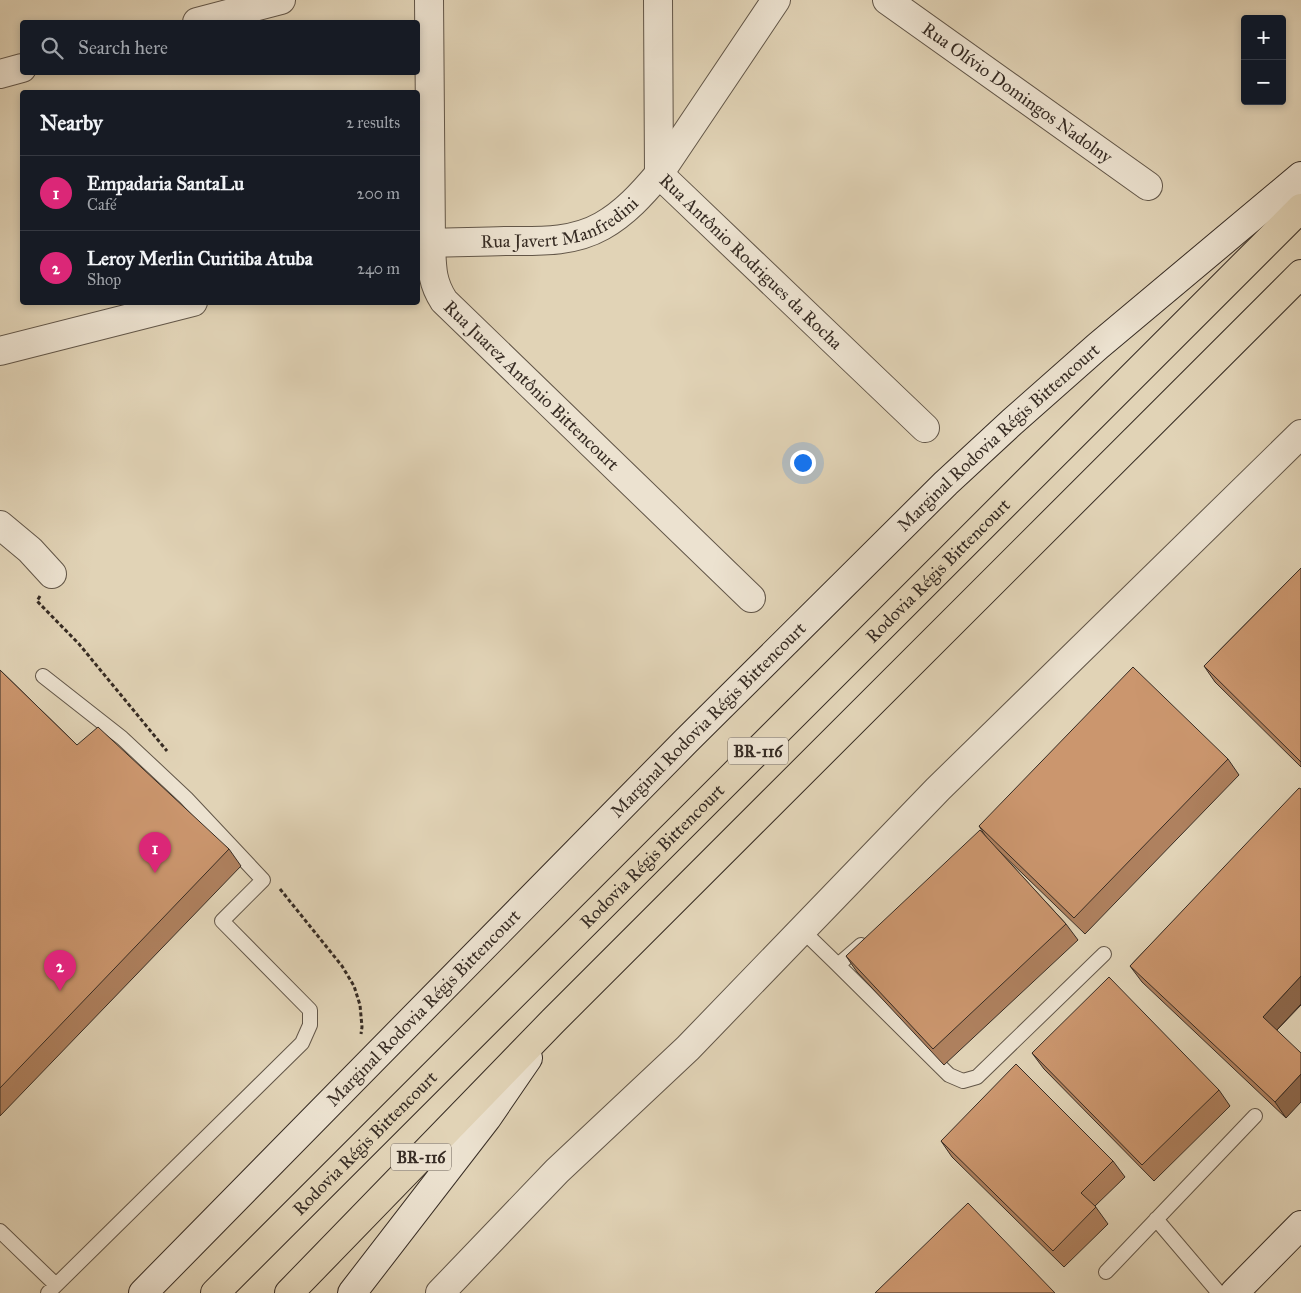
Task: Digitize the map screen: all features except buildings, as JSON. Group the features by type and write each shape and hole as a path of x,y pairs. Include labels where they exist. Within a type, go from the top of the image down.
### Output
{"highway":[{"name":"Rodovia Régis Bittencourt","path":"215,1293 1301,208"},
{"name":"BR-116","path":"289,1293 553,1021 1301,274"}],"street":[{"path":"211,13 281,0"},
{"name":"Rua Juarez Antônio Bittencourt","path":"429,0 424,244 437,290 444,301 751,598"},
{"name":"Rua Antônio Rodrigues da Rocha","path":"658,0 659,174 925,428"},
{"name":"Rua Javert Manfredini","path":"424,244 561,241 601,227 622,212 659,174 776,0"},
{"name":"Rua Olívio Domingos Nadolny","path":"887,0 1148,186"},
{"path":"0,74 20,69"},
{"name":"Marginal Rodovia Régis Bittencourt","path":"143,1293 686,741 946,483 1098,346 1301,176"},
{"path":"0,351 181,305"},
{"path":"440,1293 557,1171 688,1048 938,789 1301,434"},
{"path":"0,525 30,550 52,574"},
{"path":"352,1293 486,1118 553,1021"},
{"path":"1234,1293 1301,1225"}],"lane":[{"path":"0,1231 52,1289 302,1043 310,1025 310,1010 222,921 263,880 186,798 122,738 43,676"},
{"path":"802,930 949,1075 963,1081 977,1077 1104,954"},
{"path":"838,965 875,933"},
{"path":"1106,1272 1255,1116"},
{"path":"1156,1219 1218,1293"}],"place":[{"name":"Empadaria SantaLu","path":"155,873"},
{"name":"Leroy Merlin Curitiba Atuba","path":"60,991"}]}
